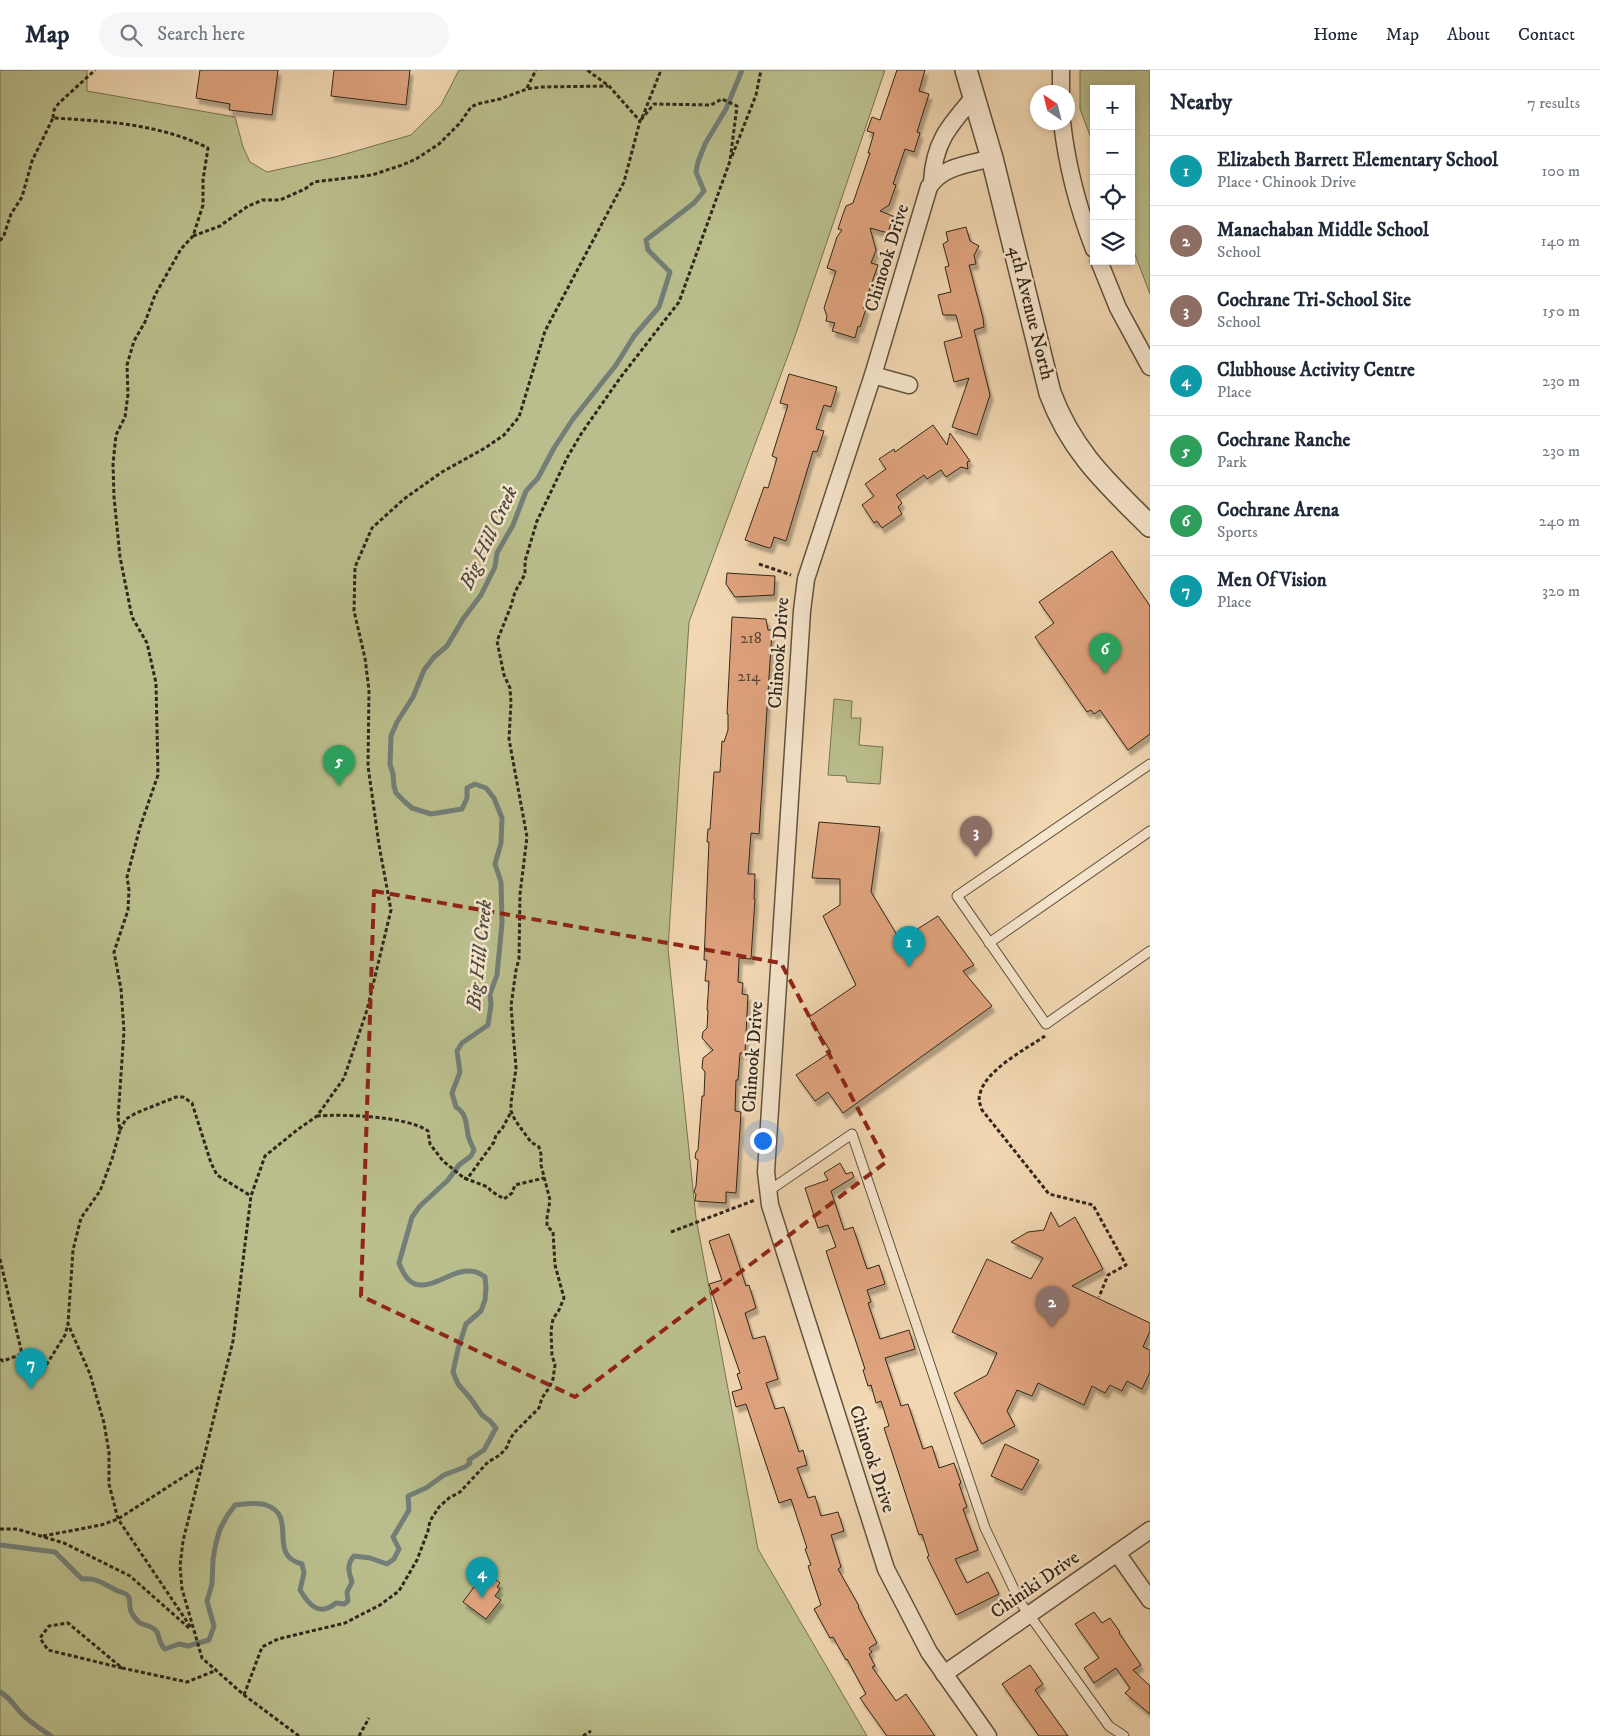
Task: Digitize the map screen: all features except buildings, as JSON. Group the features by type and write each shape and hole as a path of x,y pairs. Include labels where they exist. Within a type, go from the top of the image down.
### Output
{"street":[{"name":"4th Avenue North","path":"966,70 992,158 1050,393 1056,410 1082,453 1104,480 1150,526"},
{"path":"1061,70 1061,85"},
{"name":"Chinook Drive","path":"974,97 943,136 933,167 932,182 873,375 806,579 803,594 766,1163 761,1196 772,1215 886,1569 922,1640 988,1736"},
{"path":"1063,130 1072,179 1090,236"},
{"path":"932,182 939,175 949,170 992,158"},
{"path":"1101,265 1118,308 1150,367"},
{"path":"873,375 909,385"},
{"name":"Chiniki Drive","path":"944,1674 1150,1530"},
{"path":"1117,1553 1150,1600"}],"lane":[{"path":"1150,764 957,896 1046,1024 1150,951"},
{"path":"989,943 1150,831"},
{"path":"761,1196 852,1134 985,1528 1020,1602 1028,1614 1109,1726 1124,1736"}],"path":[{"path":"0,241 11,214 22,197 32,161 53,118 54,110 58,103 95,70"},
{"path":"527,89 536,70"},
{"path":"587,70 609,86 640,121"},
{"path":"299,1736 244,1695 202,1658 182,1589 180,1566 183,1541 233,1341 251,1196 265,1156 317,1116 344,1078 367,1010 391,910 368,766 369,690 365,658 354,611 355,567 372,528 404,499 442,472 504,435 519,417 546,331 624,182 640,121 662,70"},
{"path":"244,1695 262,1647 278,1639 345,1623 380,1605 399,1591 417,1560 430,1521 440,1507 449,1498 460,1492 488,1462 500,1456 507,1448 514,1433 539,1408 552,1379 555,1365 552,1355 551,1332 553,1319 564,1298 555,1265 553,1232 548,1226 547,1218 550,1200 539,1147 531,1142 515,1120 511,1111 516,1068 511,1006 519,958 519,901 527,837 509,740 510,688 504,675 497,640 515,592 525,574 524,561 536,522 567,458 581,434 620,378 679,302 756,95 761,70"},
{"path":"193,236 220,226 248,206 262,200 280,200 298,193 314,182 372,175 416,159 438,144 460,123 470,107 527,89 609,86"},
{"path":"640,121 654,104 711,105 722,99 737,106 730,161"},
{"path":"53,118 111,121 148,128 208,148 203,180 202,205 193,236 181,249 155,295 146,322 134,341 127,365 128,394 125,417 116,436 112,464 121,565 132,617 147,643 156,683 158,776 140,827 129,868 127,877 129,890 128,910 114,952 121,989 124,1031 118,1118 120,1130"},
{"path":"759,564 794,576"},
{"path":"1048,1034 992,1074 982,1089 979,1101 982,1110 1049,1194 1093,1205 1126,1265 1108,1275 1099,1297"},
{"path":"0,1259 22,1354 43,1370 65,1335 68,1324 73,1250 81,1218 100,1191 120,1130 126,1119 176,1097 183,1097 192,1103 211,1163 217,1175 251,1196"},
{"path":"464,1178 467,1179 494,1142 496,1135 502,1130 511,1111"},
{"path":"317,1116 341,1115 391,1119 413,1124 428,1131 430,1144 444,1161 464,1178 488,1187 504,1199 512,1193 515,1185 544,1178"},
{"path":"671,1232 761,1196"},
{"path":"68,1324 97,1395 109,1452 109,1484 118,1519 193,1632"},
{"path":"0,1359 2,1361 22,1354"},
{"path":"43,1536 101,1525 118,1519 202,1464"},
{"path":"0,1530 17,1529 64,1543 130,1576 193,1632"},
{"path":"122,1668 68,1623 49,1626 40,1638 48,1650 122,1668 188,1682 217,1670"},
{"path":"359,1736 369,1718"},
{"path":"583,1736 591,1731"}],"highlighted area":[{"path":"374,891 781,963 886,1162 575,1397 361,1296"}],"green space":[{"path":"0,70 87,70 87,91 235,117 243,147 250,162 267,172 335,157 411,135 441,105 459,70 885,70 793,342 689,622 668,949 696,1218 758,1549 867,1736 0,1736"},
{"path":"1080,70 1150,70 1150,294 1135,255 1135,85 1090,85 1090,135 1080,109"},
{"path":"834,699 852,701 851,718 861,718 859,745 883,747 880,784 847,782 846,776 828,775"}],"waterway":[{"name":"Big Hill Creek","path":"0,1545 55,1552 82,1579 97,1580 125,1593 129,1599 130,1609 134,1616 140,1623 151,1627 157,1632 165,1649 179,1644 188,1646 209,1640 214,1626 207,1601 212,1584 213,1559 220,1529 235,1505 259,1504 276,1510 282,1526 283,1544 286,1553 291,1559 302,1564 304,1573 300,1590 303,1595 311,1604 320,1609 330,1607 336,1603 344,1604 348,1601 347,1592 352,1582 349,1572 351,1559 354,1556 370,1558 387,1564 394,1559 399,1549 393,1537 409,1510 408,1496 426,1488 444,1475 465,1467 470,1463 469,1460 484,1450 496,1428 482,1415 458,1384 453,1372 466,1324 481,1311 485,1300 485,1277 476,1272 467,1271 432,1283 415,1284 407,1278 399,1263 412,1217 420,1206 448,1180 459,1165 471,1156 474,1150 468,1137 464,1116 456,1107 452,1093 460,1072 457,1051 462,1043 488,1025 491,1005 490,994 497,975 502,923 501,882 495,864 501,843 502,818 494,798 486,788 475,784 467,788 467,798 462,809 431,814 412,808 396,793 390,764 391,736 397,722 413,697 424,670 434,657 447,646 463,619 481,595 495,567 497,553 513,525 526,491 538,478 554,448 573,419 616,365 634,336 659,307 670,272 648,250 646,240 694,203 704,191 696,172 698,162 705,144 726,109 742,70"},
{"name":"Big Hill Creek","path":"0,1692 25,1717 51,1736"}],"place":[{"name":"Cochrane Arena","path":"1105,674"},
{"name":"Cochrane Ranche","path":"339,786"},
{"name":"Cochrane Tri-School Site","path":"976,857"},
{"name":"Elizabeth Barrett Elementary School","path":"909,967"},
{"name":"Manachaban Middle School","path":"1052,1327"},
{"name":"Men Of Vision","path":"31,1389"},
{"name":"Clubhouse Activity Centre","path":"482,1598"}]}
